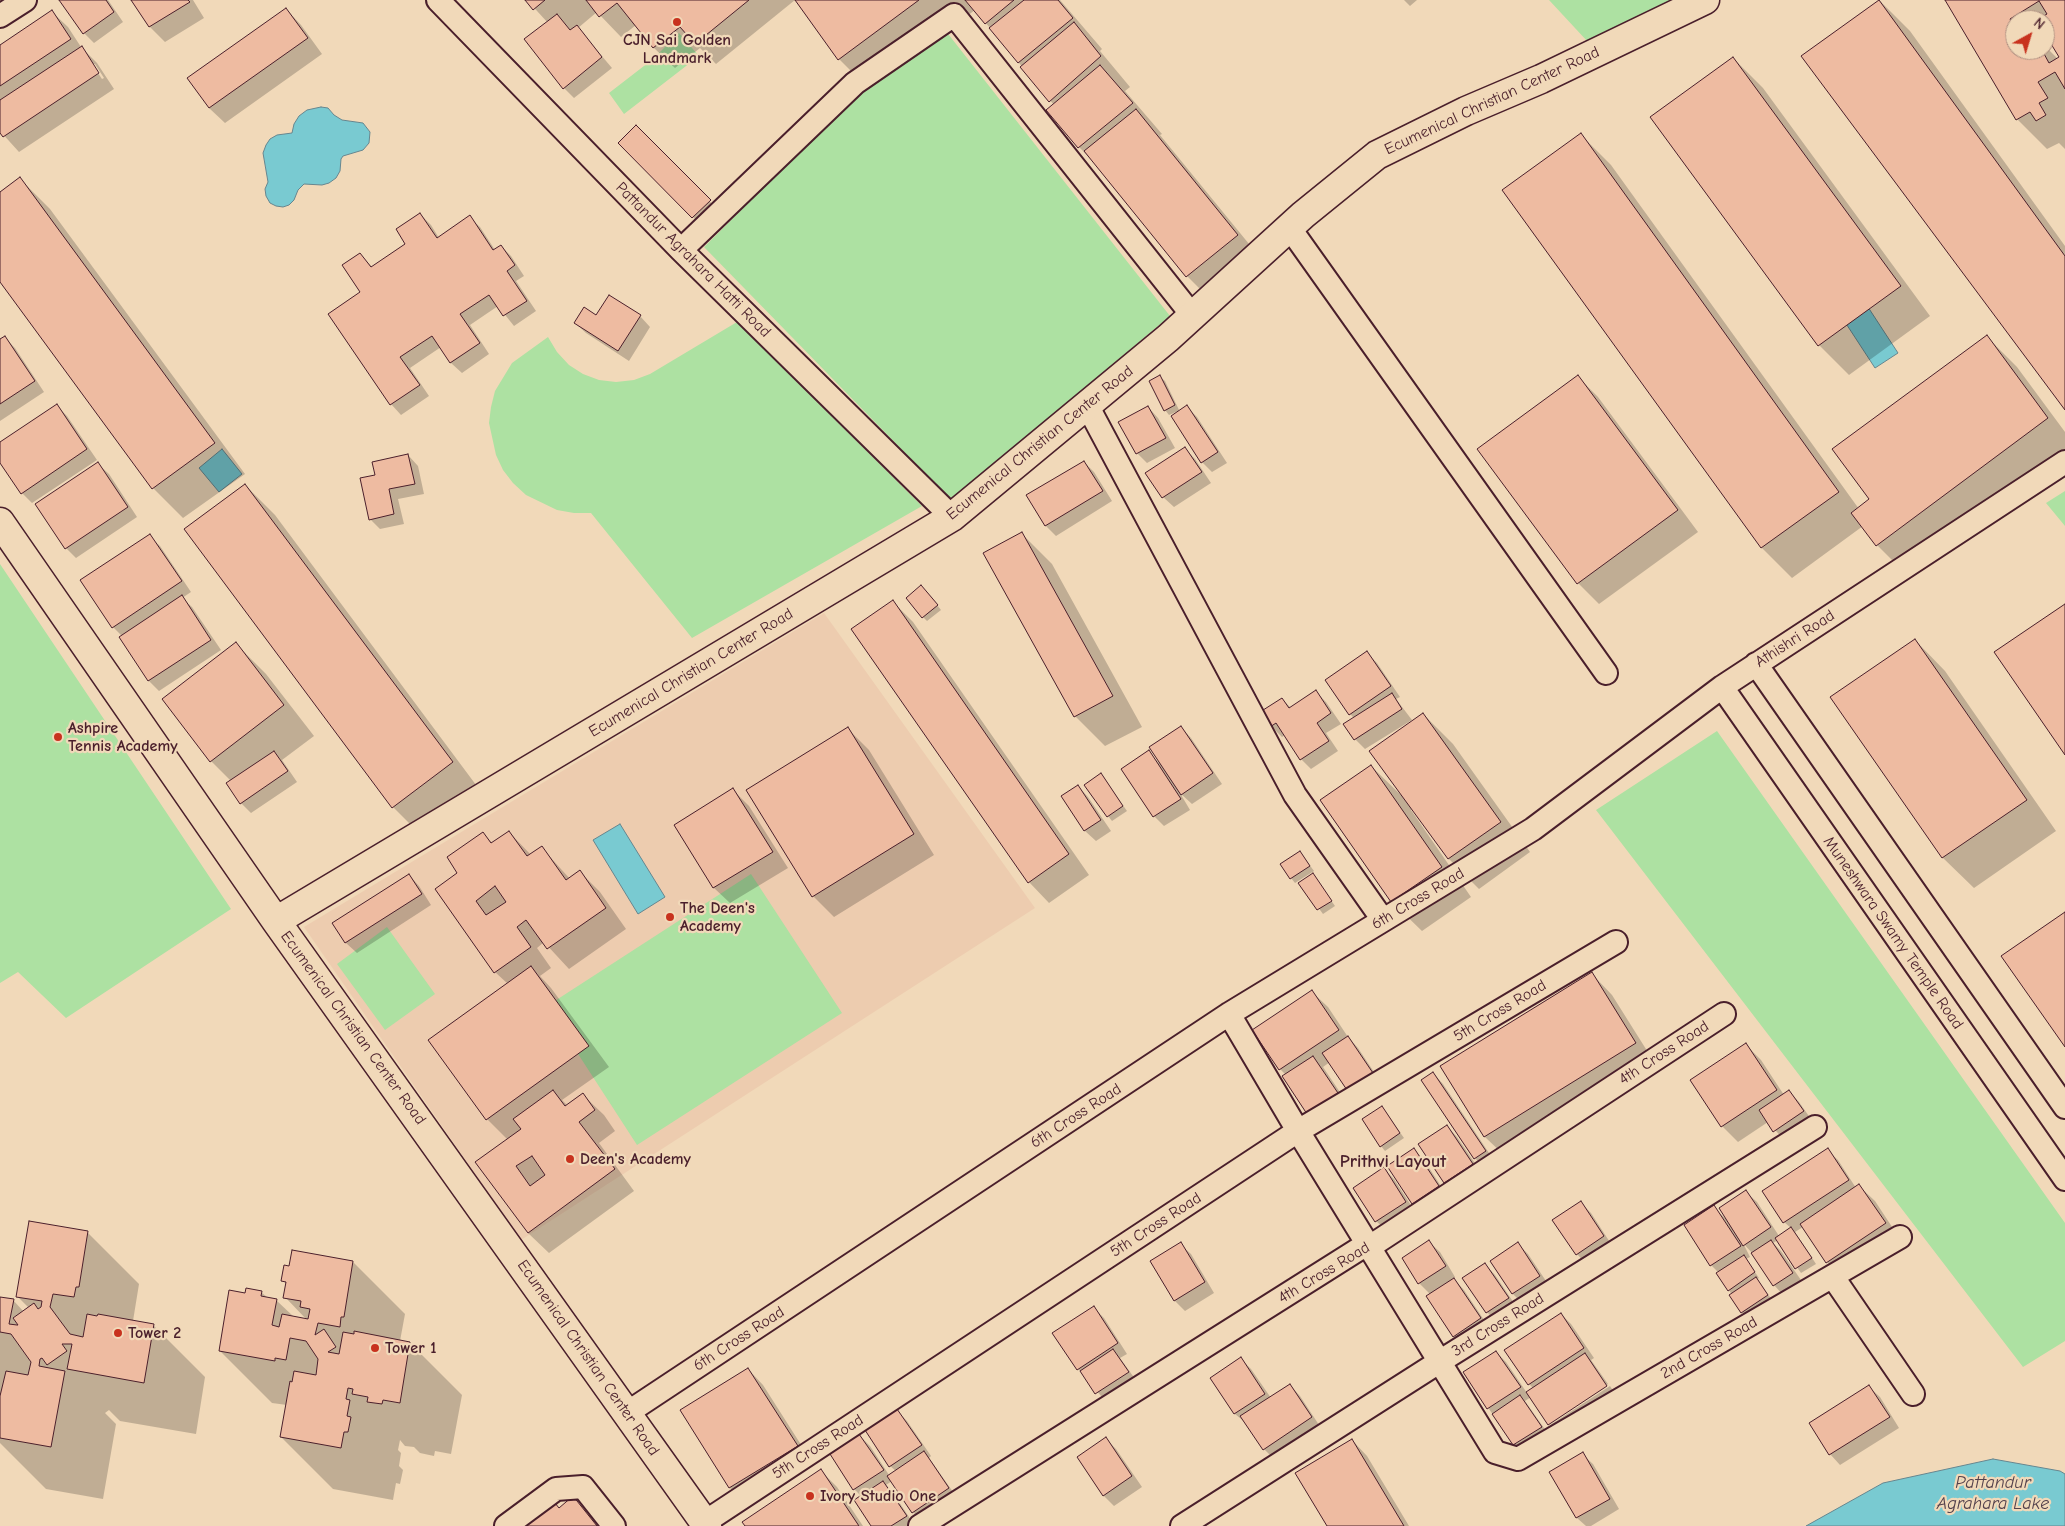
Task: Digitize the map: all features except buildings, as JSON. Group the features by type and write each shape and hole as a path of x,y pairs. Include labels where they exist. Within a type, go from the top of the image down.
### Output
{"street":[{"path":"0,16 25,0"},
{"name":"Pattandur Agrahara Hatti Road","path":"438,0 681,250 952,517"},
{"name":"Ecumenical Christian Center Road","path":"706,1524 276,921 952,517 1168,338 1289,227 1377,155 1466,111 1541,79 1705,0"},
{"path":"681,250 855,83 954,16 1192,315"},
{"path":"1289,227 1606,674"},
{"path":"1087,405 1295,794 1383,920"},
{"name":"Athishri Road","path":"1533,829 1722,687 2065,462"},
{"path":"0,522 276,921"},
{"path":"1756,664 2065,1107"},
{"name":"Muneshwara Swamy Temple Road","path":"1722,687 2065,1179"},
{"name":"6th Cross Road","path":"627,1413 1229,1014 1533,829"},
{"name":"5th Cross Road","path":"706,1524 1298,1131 1616,942"},
{"path":"1229,1014 1439,1362"},
{"name":"4th Cross Road","path":"920,1526 1367,1244 1377,1242 1724,1014"},
{"name":"3rd Cross Road","path":"1182,1526 1439,1362 1815,1127"},
{"name":"2nd Cross Road","path":"1439,1362 1495,1452 1518,1459 1900,1237"},
{"path":"1833,1277 1913,1394"},
{"path":"506,1526 556,1489 583,1487 614,1526"}],"shaded area":[{"name":"The Deen's Academy","path":"824,613 1035,908 521,1240 304,927"}],"green space":[{"path":"1549,0 1671,0 1588,42"},
{"path":"945,30 1170,316 951,500 704,247 858,94"},
{"path":"679,33 699,56 624,114 609,93 653,59"},
{"path":"737,322 922,506 692,638 591,513 557,510 526,495 513,483 503,470 496,455 489,423 491,407 495,391 512,363 548,337 557,352 569,365 583,374 599,380 616,382 634,380 650,374"},
{"path":"2065,491 2065,526 2046,503"},
{"name":"Ashpire Tennis Academy","path":"0,564 231,909 66,1018 18,972 0,983"},
{"path":"1717,731 2065,1223 2065,1341 2023,1367 1596,810"},
{"path":"751,874 842,1013 637,1145 547,1006"},
{"path":"387,927 435,994 385,1030 337,964"}],"water":[{"path":"321,107 328,108 342,120 363,123 370,132 369,143 363,150 343,156 340,171 336,178 329,183 322,185 304,184 289,205 283,207 276,206 270,203 266,196 265,189 268,182 263,153 266,145 270,139 277,135 292,133 294,124 299,116 307,110"},
{"path":"1866,304 1898,353 1875,368 1843,319"},
{"path":"222,449 242,474 219,492 199,468"},
{"path":"620,824 665,897 638,914 593,840"},
{"name":"Pattandur Agrahara Lake","path":"1993,1459 2060,1471 2065,1474 2065,1526 1806,1526 1883,1483"}],"place":[{"name":"CJN Sai Golden Landmark","path":"677,22"},
{"name":"Ashpire Tennis Academy","path":"58,737"},
{"name":"The Deen's Academy","path":"670,917"},
{"name":"Deen's Academy","path":"570,1159"},
{"name":"Tower 2","path":"118,1333"},
{"name":"Tower 1","path":"375,1348"},
{"name":"Ivory Studio One","path":"810,1496"}],"district":[{"name":"Prithvi Layout","path":"1393,1162"}]}
